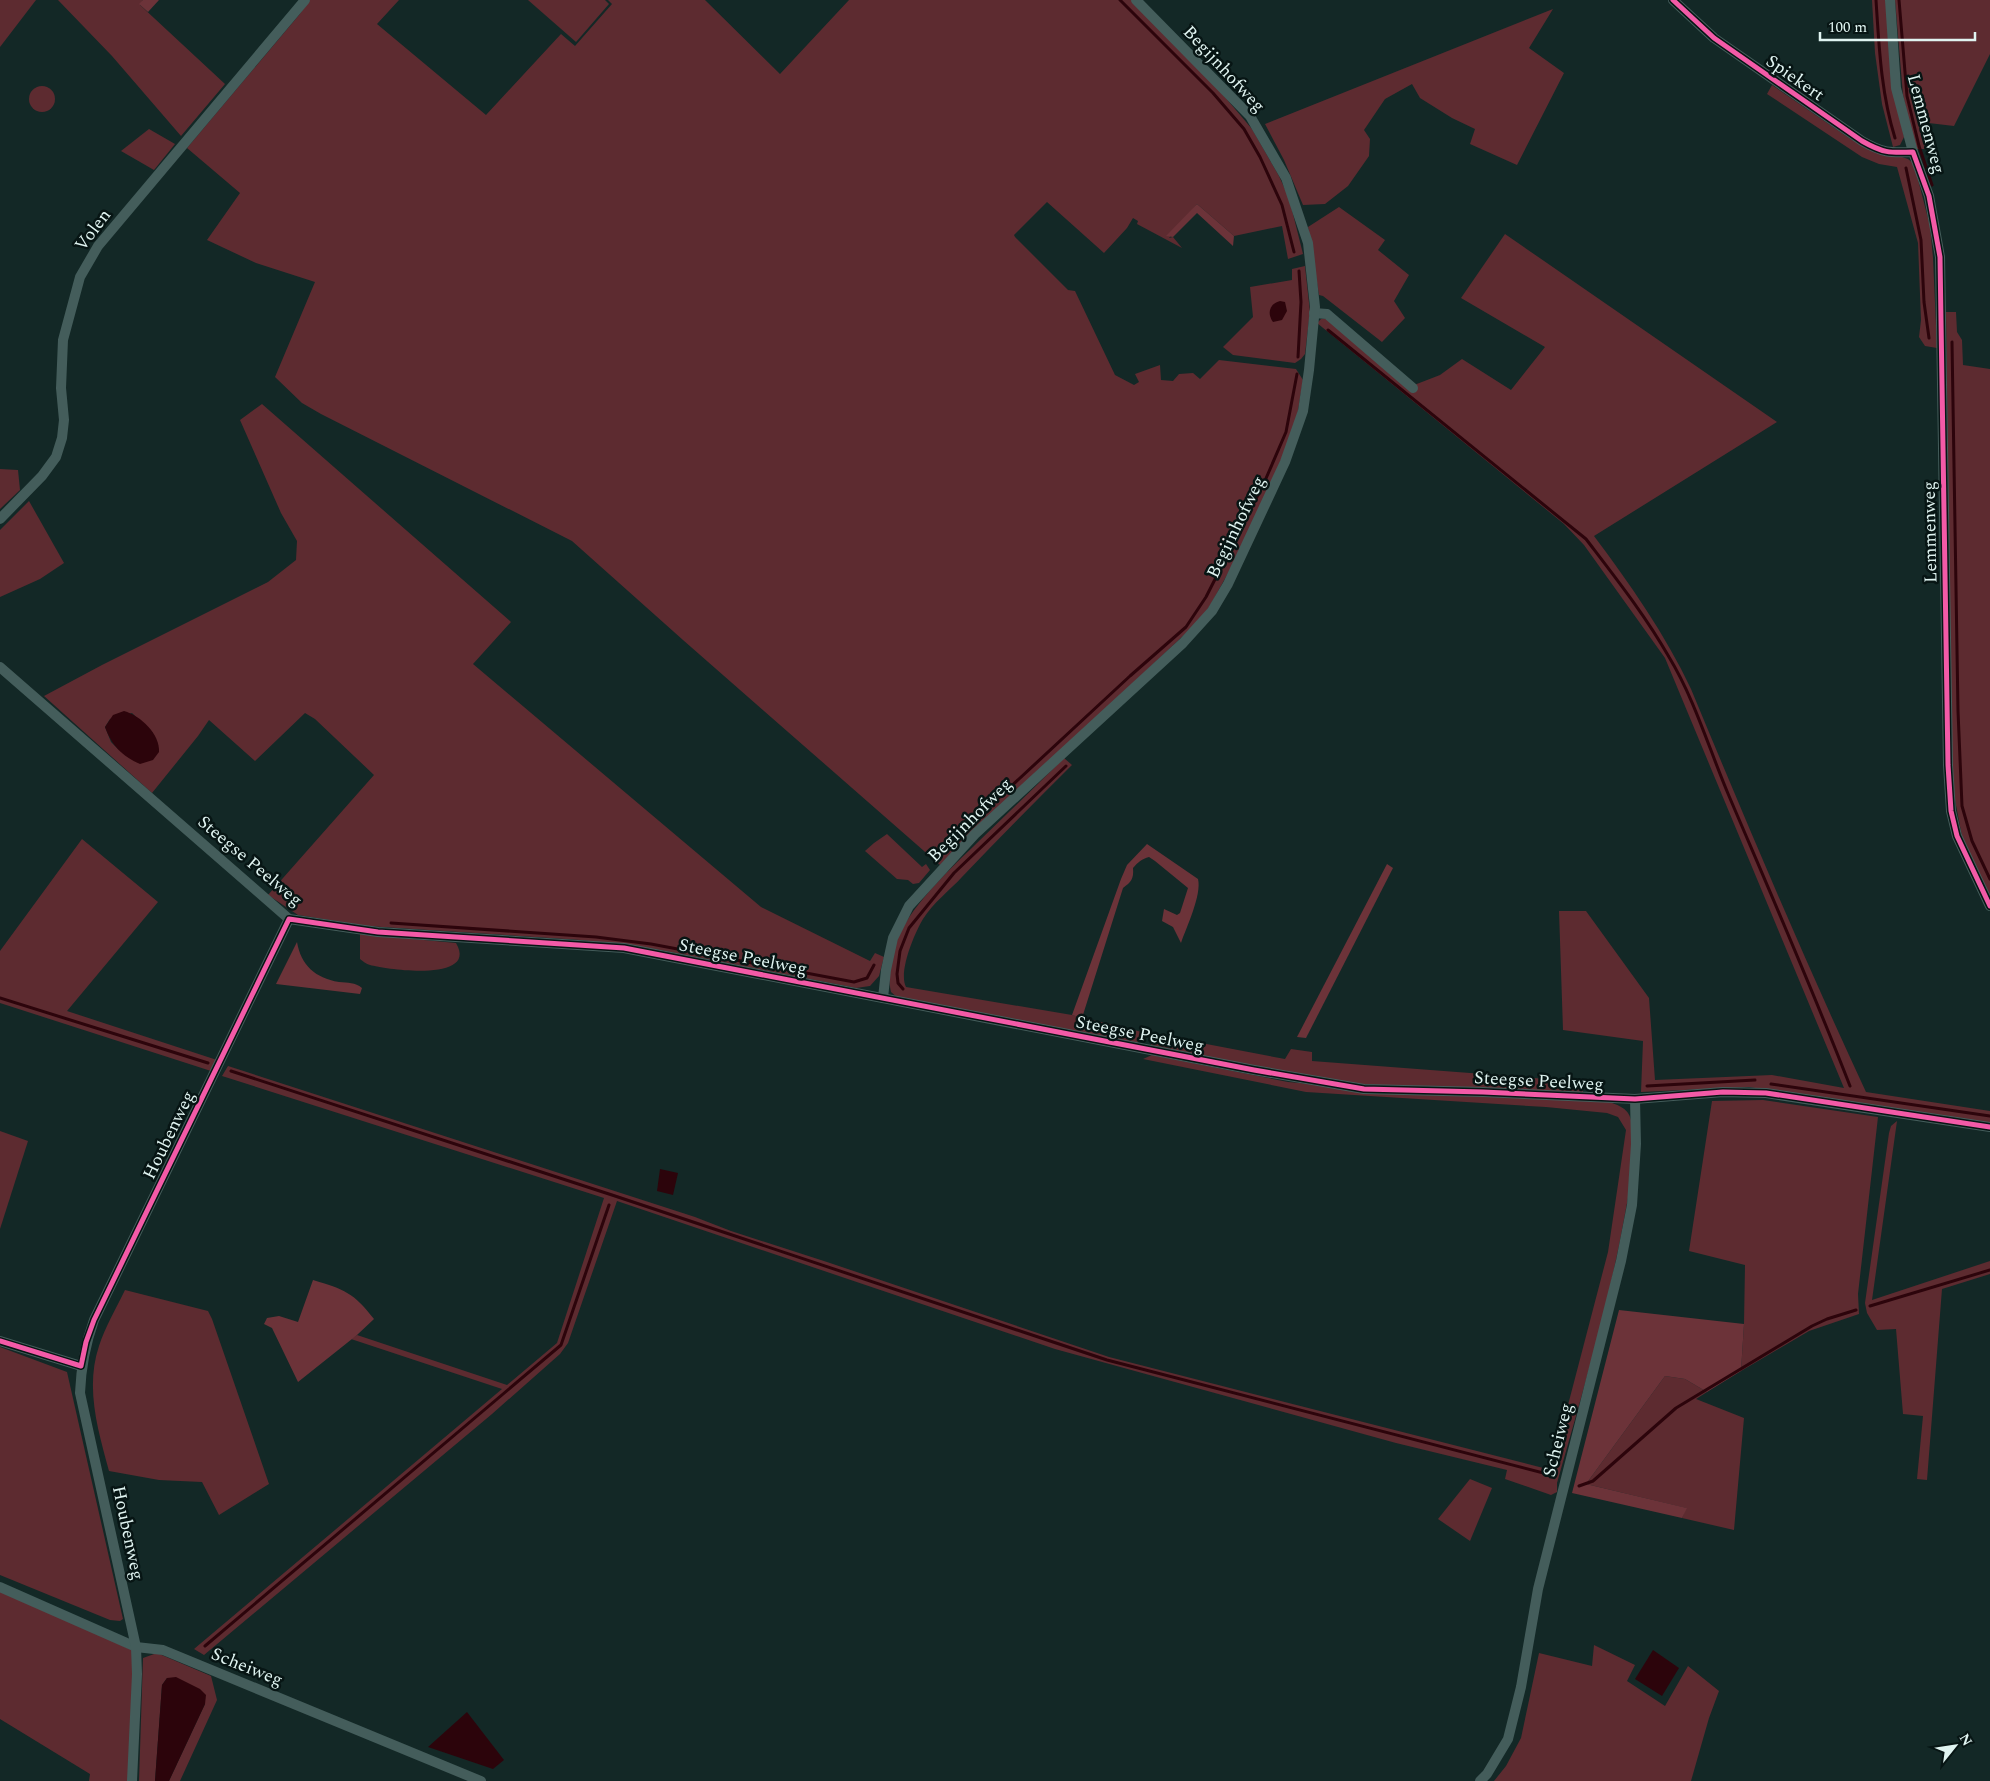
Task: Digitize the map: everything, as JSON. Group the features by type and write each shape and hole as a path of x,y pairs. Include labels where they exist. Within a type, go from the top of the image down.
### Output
{"street":[{"name":"Volen","path":"0,519 42,476 56,456 62,438 64,420 61,388 63,340 80,277 98,246 305,0"},
{"name":"Begijnhofweg","path":"883,998 886,970 893,938 909,906 976,834 1183,643 1212,611 1228,584 1285,462 1303,411 1314,314 1308,243 1286,178 1250,116 1136,0"},
{"name":"Spiekert","path":"1673,0 1714,38 1862,141 1888,153 1913,152"},
{"name":"Lemmenweg","path":"1890,0 1896,88 1913,152 1929,196 1940,257 1948,765 1951,811 1957,836 1990,906"},
{"path":"1314,314 1327,314 1413,388"},
{"name":"Steegse Peelweg","path":"0,667 290,919 378,932 624,948 1254,1070 1364,1089 1635,1099 1723,1092 1766,1093 1990,1127"},
{"name":"Houbenweg","path":"132,1781 137,1674 136,1648 80,1393 81,1366 86,1342 94,1320 290,919"},
{"name":"Scheiweg","path":"1480,1781 1487,1774 1508,1739 1521,1687 1538,1589 1621,1262 1632,1205 1636,1144 1635,1099"},
{"path":"0,1341 81,1366"},
{"name":"Scheiweg","path":"0,1587 136,1648 163,1650 481,1781"}],"shaded area":[{"path":"0,0 36,0 0,47"},
{"path":"58,0 143,0 140,5 225,84 181,136 112,56"},
{"path":"143,0 159,0 148,12 139,4"},
{"path":"310,0 399,0 377,24 486,115 561,34 575,46 612,4 608,0 705,0 780,74 849,0 1132,0 1213,83 1252,129 1279,176 1289,198 1303,254 1288,259 1282,226 1234,236 1197,204 1169,238 1173,237 1182,248 1137,224 1138,221 1133,218 1127,228 1104,253 1047,202 1014,235 1068,290 1075,291 1115,375 1134,385 1139,382 1135,374 1160,365 1161,380 1173,381 1179,374 1193,373 1200,379 1219,360 1296,369 1303,380 1296,423 1287,450 1244,544 1201,619 940,865 572,541 321,414 302,403 275,377 315,282 256,263 207,240 240,193 187,148"},
{"path":"528,0 605,0 609,4 576,42"},
{"path":"1872,0 1886,0 1904,137 1900,145 1893,147 1882,104 1875,53"},
{"path":"1895,0 1990,0 1990,54 1954,126 1920,122 1926,149 1915,149 1903,95"},
{"path":"1553,9 1529,48 1564,73 1517,165 1470,144 1475,129 1452,118 1420,98 1412,84 1385,99 1364,130 1370,139 1369,156 1348,186 1325,204 1303,205 1284,160 1265,124"},
{"path":"1772,85 1852,140 1908,159 1914,164 1930,226 1937,348 1925,346 1919,337 1921,320 1918,243 1897,167 1879,164 1862,157 1767,94"},
{"path":"42,86 51,90 55,99 51,108 42,112 33,108 29,99 33,90"},
{"path":"149,129 175,144 154,170 121,151"},
{"path":"1197,204 1234,236 1233,246 1197,213 1173,237 1166,236"},
{"path":"1339,207 1385,240 1378,250 1409,275 1394,301 1405,318 1382,342 1323,296 1319,295 1308,227"},
{"path":"1505,234 1777,422 1594,536 1646,610 1670,649 1691,689 1776,891 1866,1092 1990,1111 1990,1123 1749,1087 1641,1092 1643,1041 1563,1030 1559,911 1586,911 1649,998 1655,1080 1772,1075 1844,1088 1665,658 1584,545 1564,524 1317,323 1321,319 1328,318 1409,387 1440,375 1462,359 1511,390 1545,347 1461,298"},
{"path":"1305,266 1310,312 1305,354 1301,359 1295,363 1233,355 1223,347 1253,317 1250,287 1292,280 1292,269"},
{"path":"1280,301 1285,302 1287,311 1282,320 1273,322 1270,316 1271,307"},
{"path":"1946,312 1956,312 1957,332 1962,340 1963,365 1990,369 1990,903 1965,852 1955,800 1952,767"},
{"path":"262,404 511,622 473,664 761,907 870,961 875,953 884,957 879,976 870,986 856,988 660,950 581,940 367,926 298,915 268,895 374,775 315,719 305,713 255,761 209,720 152,793 44,696 268,582 296,560 297,541 281,513 240,420","holes":["132,713 153,733 118,749 111,742 105,727 110,719"]},
{"path":"0,469 18,470 20,490 0,509"},
{"path":"29,501 64,563 40,579 0,597 0,530"},
{"path":"124,711 143,721 153,732 159,752 153,760 140,764 123,754 111,740 105,727 113,715"},
{"path":"1064,758 1072,765 927,913 916,933 909,952 904,980 906,987 1072,1015 1142,1032 1140,1040 1136,1044 898,998 891,992 890,964 893,950 905,924 914,911 946,874"},
{"path":"887,834 922,867 926,864 930,870 919,883 913,884 908,880 897,879 865,851"},
{"path":"82,839 158,902 67,1011 217,1060 211,1071 0,1003 0,951"},
{"path":"1147,844 1198,879 1199,886 1196,902 1181,943 1173,927 1162,921 1164,909 1177,915 1180,913 1188,888 1149,857 1144,859 1133,868 1131,880 1123,888 1082,1018 1072,1015 1127,865"},
{"path":"1387,864 1393,868 1306,1038 1297,1037"},
{"path":"360,934 456,943 460,955 455,964 428,971 411,971 370,965 360,959"},
{"path":"297,942 306,964 316,974 330,980 357,985 362,988 360,994 276,984"},
{"path":"1154,1034 1285,1059 1291,1049 1312,1052 1312,1061 1561,1080 1583,1079 1583,1093 1331,1082 1151,1045"},
{"path":"1152,1055 1288,1082 1441,1095 1606,1101 1621,1107 1627,1112 1631,1120 1634,1142 1627,1204 1619,1248 1603,1316 1557,1483 1557,1492 1551,1495 1505,1479 1507,1470 1396,1443 1055,1349 617,1201 568,1343 560,1354 492,1414 204,1655 194,1649 502,1389 351,1339 357,1335 507,1385 557,1343 604,1198 222,1076 228,1066 695,1217 731,1231 1109,1357 1551,1470 1608,1252 1626,1130 1618,1117 1607,1113 1546,1107 1306,1092 1143,1059"},
{"path":"1763,1100 1878,1117 1858,1294 1859,1314 1809,1331 1741,1371 1745,1265 1689,1251 1712,1101"},
{"path":"1897,1121 1872,1300 1990,1261 1990,1274 1942,1289 1927,1480 1917,1479 1923,1416 1903,1414 1896,1329 1877,1330 1867,1313 1865,1303 1889,1133 1891,1126"},
{"path":"0,1131 28,1141 0,1229"},
{"path":"660,1169 678,1173 673,1195 657,1191"},
{"path":"313,1280 348,1293 374,1319 298,1382 272,1328 264,1324 267,1318 279,1316 298,1322"},
{"path":"125,1290 208,1311 212,1319 269,1484 219,1515 202,1482 159,1480 109,1471 97,1425 93,1377 101,1339"},
{"path":"1619,1310 1744,1324 1741,1371 1707,1392 1685,1379 1665,1376 1586,1484 1687,1508 1682,1518 1572,1493"},
{"path":"0,1347 67,1372 123,1619 120,1621 110,1620 0,1575"},
{"path":"1665,1376 1685,1379 1707,1392 1696,1399 1744,1418 1734,1530 1682,1518 1686,1508 1586,1484"},
{"path":"1470,1479 1492,1488 1470,1541 1438,1519"},
{"path":"0,1590 132,1650 130,1781 89,1781 90,1774 0,1719"},
{"path":"1594,1645 1635,1665 1627,1681 1665,1706 1688,1666 1719,1691 1709,1718 1691,1781 1494,1781 1506,1766 1521,1738 1539,1653 1592,1666"},
{"path":"1653,1650 1679,1668 1662,1696 1635,1679"},
{"path":"157,1653 211,1676 217,1700 180,1781 169,1781 205,1704 167,1678 162,1685 155,1781 139,1781 143,1658"},
{"path":"176,1677 200,1689 206,1695 205,1704 169,1781 155,1781 162,1685 167,1678"},
{"path":"467,1712 504,1760 493,1769 428,1747"}],"waterway":[{"path":"1120,0 1213,93 1244,129 1260,157 1282,205 1294,252"},
{"path":"1876,0 1884,87 1895,138"},
{"path":"1899,0 1907,96 1919,146 1932,185"},
{"path":"1906,168 1921,240 1924,302 1929,338"},
{"path":"1298,357 1301,302 1299,271"},
{"path":"1328,330 1586,539 1640,611 1660,641 1687,690 1729,796 1806,976 1850,1086"},
{"path":"1952,342 1958,711 1962,806 1972,841 1990,879"},
{"path":"937,855 1130,676 1186,627 1206,597 1264,483 1286,432 1297,374"},
{"path":"903,989 898,983 897,974 900,951 909,928 954,873 1066,766"},
{"path":"391,923 596,937 651,944 854,982 867,978 874,965"},
{"path":"0,998 208,1063"},
{"path":"231,1071 612,1195 1107,1360 1555,1476"},
{"path":"1647,1086 1755,1080"},
{"path":"1771,1084 1990,1116"},
{"path":"205,1646 561,1345 609,1205"},
{"path":"1870,1306 1990,1270"},
{"path":"1579,1486 1593,1481 1676,1408 1812,1326 1856,1310"}],"cycle path":[{"path":"1673,0 1714,38 1862,141 1886,151 1913,152 1929,196 1940,257 1948,765 1951,811 1957,836 1990,906"},
{"path":"0,1341 81,1366 86,1342 94,1320 289,919 378,932 624,948 1254,1070 1364,1089 1635,1099 1723,1092 1766,1093 1990,1127"}]}
